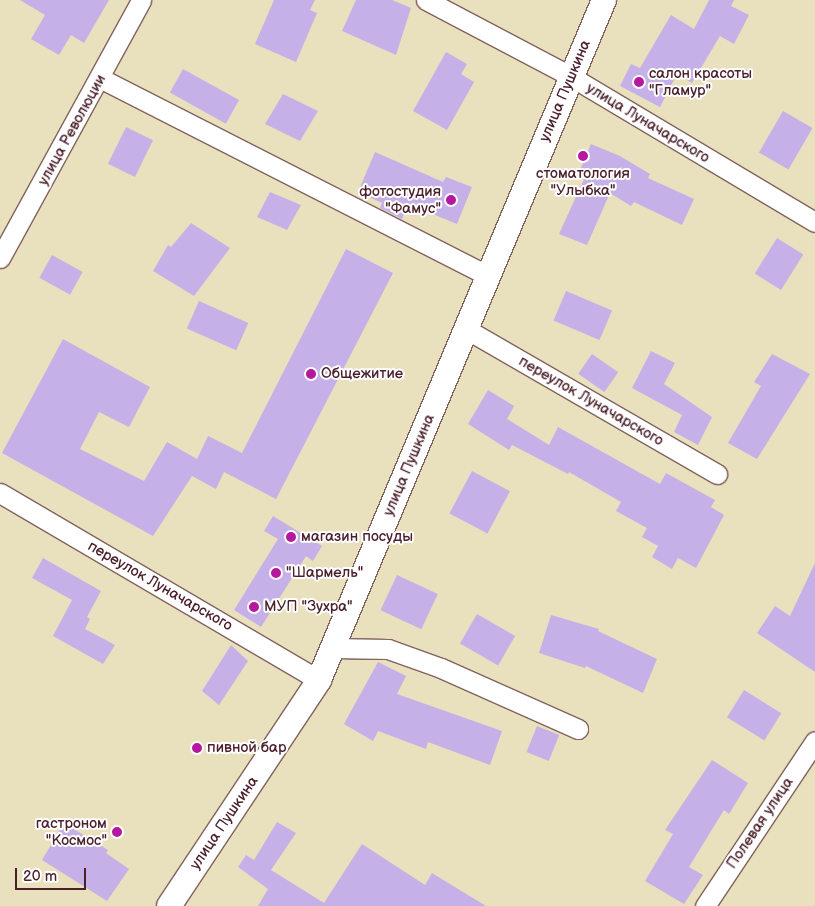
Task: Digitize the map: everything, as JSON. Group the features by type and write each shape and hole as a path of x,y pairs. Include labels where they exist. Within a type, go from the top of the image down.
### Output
{"street":[{"name":"улица Революции","path":"0,258 141,0"},
{"name":"улица Луначарского","path":"426,0 570,76 815,222"},
{"name":"улица Пушкина","path":"169,906 319,680 490,276 570,76 604,0"},
{"path":"100,78 490,276"},
{"name":"переулок Луначарского","path":"466,329 717,474"},
{"name":"переулок Луначарского","path":"0,493 319,680"},
{"path":"332,648 388,649 441,668 578,729"},
{"name":"Полевая улица","path":"705,906 815,741"}],"building":[{"path":"20,0 109,0 84,43 71,35 59,55 31,39 45,15"},
{"path":"274,0 315,0 310,10 317,13 296,62 255,44"},
{"path":"356,0 392,0 411,8 396,55 342,31"},
{"path":"709,0 734,0 731,6 749,15 734,44 720,36 692,83 677,74 660,107 620,86 631,64 640,68 671,15 694,29"},
{"path":"446,52 467,64 461,74 474,82 447,130 413,111"},
{"path":"183,69 239,100 226,124 170,93"},
{"path":"283,94 318,111 300,141 265,124"},
{"path":"783,111 812,128 788,170 759,153"},
{"path":"126,127 153,140 135,177 108,164"},
{"path":"591,144 620,156 650,174 648,178 694,199 682,225 634,202 631,206 610,193 587,245 559,234 585,177 578,175"},
{"path":"375,152 443,182 446,177 472,187 457,224 408,204 402,219 380,208 382,203 358,192"},
{"path":"270,192 301,205 287,230 257,217"},
{"path":"191,223 230,248 194,296 153,271 168,245 171,247"},
{"path":"777,238 803,254 781,290 755,274"},
{"path":"346,249 393,273 276,499 224,472 216,489 192,476 153,536 2,453 63,339 150,387 129,427 99,412 80,449 144,481 167,442 197,459 208,436 242,453"},
{"path":"52,255 83,272 70,295 39,278"},
{"path":"566,291 612,311 600,340 553,320"},
{"path":"199,301 248,323 236,350 187,328"},
{"path":"651,351 675,363 664,384 712,417 698,445 674,432 682,415 632,388"},
{"path":"592,354 618,372 604,392 578,374"},
{"path":"772,354 810,374 757,459 728,443 761,386 754,382"},
{"path":"488,390 514,406 507,419 549,445 558,427 660,484 666,473 715,500 711,507 724,515 696,568 678,558 672,569 652,557 658,546 642,537 647,528 616,511 621,502 569,472 568,474 512,445 509,450 468,424"},
{"path":"472,471 510,491 487,534 449,513"},
{"path":"273,516 322,546 313,561 306,556 261,627 234,610 278,539 264,531"},
{"path":"43,558 101,591 87,617 90,619 85,629 115,645 103,664 53,636 72,600 32,578"},
{"path":"815,563 815,672 757,633 775,606 790,616"},
{"path":"397,575 438,594 421,629 381,610"},
{"path":"477,614 515,636 498,665 460,643"},
{"path":"551,615 599,629 598,631 657,659 643,693 586,666 585,668 539,653"},
{"path":"231,645 248,661 219,705 202,691"},
{"path":"378,662 406,676 397,694 502,731 490,765 428,742 426,749 378,731 373,741 344,724"},
{"path":"744,690 781,713 764,740 727,717"},
{"path":"537,726 559,735 549,761 527,752"},
{"path":"712,760 748,783 729,814 724,810 689,867 703,875 684,904 645,881 673,834 665,830"},
{"path":"277,822 296,833 271,870 324,903 362,844 425,885 432,873 486,906 258,906 268,889 238,867 246,855 254,860"},
{"path":"64,823 108,850 106,853 129,869 107,901 42,860"}],"place":[{"name":"салон красоты \"Гламур\"","path":"639,82"},
{"name":"стоматология \"Улыбка\"","path":"583,156"},
{"name":"фотостудия \"Фамус\"","path":"451,200"},
{"name":"Общежитие","path":"311,374"},
{"name":"магазин посуды","path":"291,537"},
{"name":"\"Шармель\"","path":"276,573"},
{"name":"МУП \"Зухра\"","path":"254,607"},
{"name":"пивной бар","path":"197,748"},
{"name":"гастроном \"Космос\"","path":"117,832"}]}
